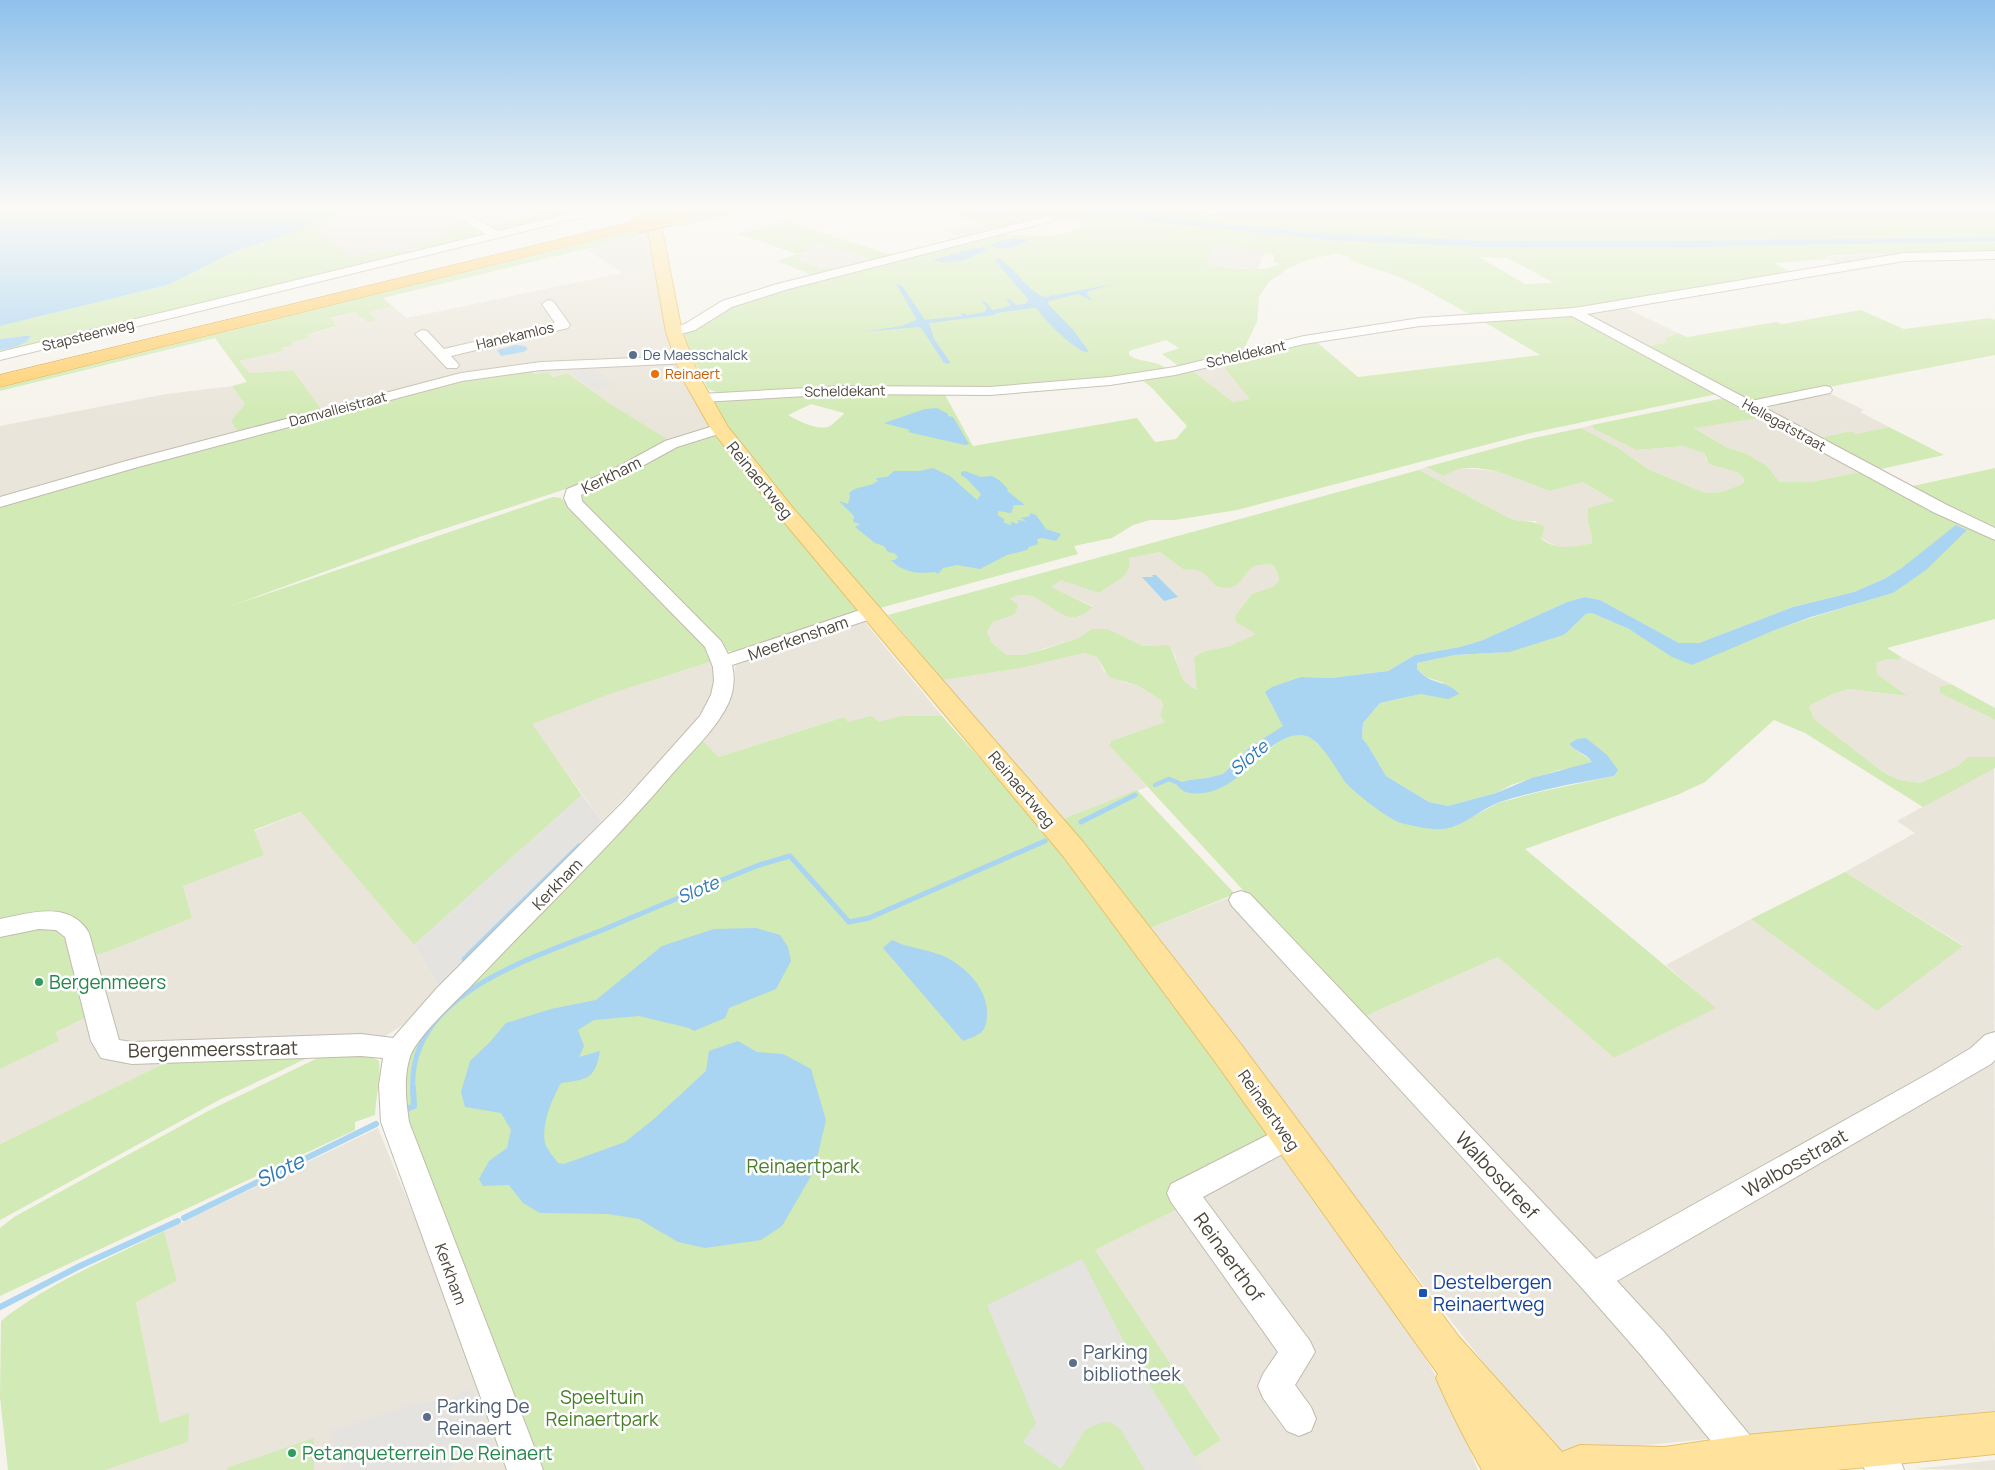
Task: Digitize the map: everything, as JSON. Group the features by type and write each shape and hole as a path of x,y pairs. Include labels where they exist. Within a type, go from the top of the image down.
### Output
{"highway":[{"path":"0,368 388,278"},
{"path":"0,381 408,278"}],"main road":[{"name":"Reinaertweg","path":"663,278 674,332 683,360 720,429 786,512 1073,849 1228,1053 1444,1351 1549,1470"},
{"name":"Reinaertweg","path":"1444,1351 1483,1430 1508,1470"},
{"path":"1571,1470 1580,1467 1660,1469 1746,1457 1878,1457 1995,1433"}],"street":[{"name":"Stapsteenweg","path":"0,356 322,278"},
{"path":"674,332 690,327 727,304 821,278"},
{"name":"Scheldekant","path":"702,398 843,390 990,391 1110,381 1175,371 1318,338 1420,322 1574,312 1784,278"},
{"name":"Hanekamlos","path":"442,354 564,325 548,304"},
{"name":"Hellegatstraat","path":"1574,312 1939,508 1995,535"},
{"path":"422,334 461,377"},
{"name":"Damvalleistraat","path":"0,502 132,464 461,377 541,366 683,360"},
{"path":"1749,406 1825,390"},
{"name":"Kerkham","path":"525,1470 395,1122 392,1097 399,1050 416,1026 441,999 556,886 650,785 718,704 723,688 723,662 714,645 574,503 572,498 573,493 578,490 620,472 671,444 720,429"},
{"name":"Meerkensham","path":"723,662 873,612"},
{"name":"Walbosdreef","path":"1240,900 1593,1278 1652,1343 1746,1457"},
{"name":"Bergenmeersstraat","path":"0,928 39,920 62,921 76,933 105,1041 111,1050 132,1053 361,1045 399,1050"},
{"name":"Walbosstraat","path":"1593,1278 1981,1056 1995,1043"},
{"name":"Reinaerthof","path":"1288,1137 1182,1193 1298,1352 1275,1386 1298,1419"}],"shaded area":[{"path":"600,278 655,278 664,322 710,428 669,440 612,405 567,373 553,377 548,372 535,374 527,369 323,412 293,370 250,373 239,361 282,351 282,348 290,342 308,338 306,335 335,327 330,319 355,312 368,322 369,312 392,306 407,318"},
{"path":"1622,306 1678,333 1669,336 1670,342 1644,347 1582,314"},
{"path":"1221,364 1251,399 1233,402 1193,371"},
{"path":"589,367 616,384 597,390 570,372"},
{"path":"233,386 245,404 231,421 239,434 0,500 0,426 166,394"},
{"path":"1827,392 1864,410 1860,412 1889,427 1856,434 1850,431 1814,439 1759,407"},
{"path":"1765,417 1865,471 1811,482 1780,482 1766,465 1745,453 1728,448 1693,427"},
{"path":"1592,425 1594,429 1636,450 1684,446 1698,450 1704,453 1706,460 1721,468 1739,473 1745,480 1742,484 1722,492 1705,493 1648,469 1617,447 1581,428"},
{"path":"1426,467 1443,476 1461,468 1496,471 1550,491 1583,482 1616,501 1588,522 1592,543 1569,548 1556,546 1540,538 1536,521 1511,519 1419,470"},
{"path":"1160,552 1184,570 1193,568 1204,573 1245,575 1247,570 1259,564 1273,565 1278,574 1279,580 1274,586 1252,594 1235,616 1241,625 1257,634 1230,646 1205,651 1194,663 1197,672 1197,690 1188,687 1179,673 1175,655 1169,645 1143,646 1108,629 1092,629 1078,638 1023,655 1007,655 992,643 987,632 993,622 1015,613 1010,599 1016,595 1024,594 1039,599 1067,616 1079,617 1093,606 1050,587 1061,579 1099,593 1123,577 1130,567 1129,558"},
{"path":"864,621 942,716 901,716 879,723 848,723 844,717 719,757 699,737 727,704 733,690 735,666 740,661"},
{"path":"1084,653 1097,657 1104,671 1123,682 1139,686 1161,700 1163,705 1160,716 1165,722 1111,741 1109,744 1147,787 1058,821 943,680 1021,668"},
{"path":"1901,657 1951,684 1939,687 1940,693 1995,720 1995,757 1968,757 1958,766 1920,783 1899,780 1883,772 1814,719 1809,706 1833,694 1849,689 1906,696 1877,674 1876,667 1876,663 1888,659 1898,660"},
{"path":"716,660 713,699 660,761 602,821 531,724 610,694"},
{"path":"1994,767 1995,1411 1554,1454 1148,929 1243,892 1361,1018 1498,957 1614,1058 1715,1008 1666,965 1751,919 1877,1010 1963,945 1845,872 1915,833 1897,821"},
{"path":"582,795 602,821 439,987 414,945"},
{"path":"302,812 414,945 439,987 403,1025 382,1038 150,1046 114,1040 93,955 107,952 192,918 183,886 263,855 254,831"},
{"path":"87,1017 101,1058 171,1060 0,1144 0,1069 59,1041 56,1032"},
{"path":"378,1128 423,1238 509,1470 106,1470 188,1442 160,1423 136,1302 177,1281 164,1231"},
{"path":"1283,1152 1402,1317 1448,1398 1478,1470 1203,1470 1195,1457 1221,1440 1095,1250 1198,1199"},
{"name":"Parking bibliotheek","path":"1082,1259 1129,1352 1203,1470 1145,1470 1121,1430 1111,1422 1099,1423 1085,1430 1061,1469 1023,1442 1036,1423 987,1305"},
{"name":"Parking De Reinaert","path":"471,1387 493,1442 446,1470 343,1470 330,1431 408,1405 452,1398"},
{"path":"1995,1460 1995,1470 1915,1469"}],"green space":[{"path":"183,278 316,278 0,354 0,350 13,347 24,336 0,339 0,326 168,285"},
{"path":"443,278 467,278 383,298 392,306 369,312 376,320 367,322 355,312 331,318 336,326 306,335 309,338 291,342 294,345 282,348 283,351 239,361 250,373 293,370 323,412 239,434 231,421 245,404 232,386 247,382 215,338 0,391 0,386"},
{"path":"825,278 1275,278 1269,282 1259,297 1257,322 1242,353 1219,356 1180,367 1162,354 1179,348 1166,340 1129,351 1129,355 1139,360 1159,364 1168,370 1130,376 1004,388 719,393 708,389 683,337 686,332 736,303"},
{"path":"1400,278 1514,278 1525,284 1554,283 1544,278 1772,278 1565,311 1473,316"},
{"path":"1861,310 1904,329 1990,318 1995,320 1995,355 1750,402 1644,347 1669,342 1665,340 1666,338 1678,333 1687,337 1776,322 1782,324"},
{"path":"1571,314 1717,394 1531,433 1237,510 1175,520 1150,520 1133,525 1112,538 1074,546 1078,554 880,608 745,450 711,400 852,392 944,393 973,446 1137,418 1155,442 1176,439 1187,426 1152,388 1142,380 1193,371 1233,402 1250,399 1221,364 1314,340 1358,377 1540,355 1479,319","holes":["811,404 844,413 832,425 823,428 807,424 788,415"]},
{"path":"527,369 535,374 548,372 553,377 567,373 612,405 669,440 610,472 578,485 419,537 231,606 553,497 561,498 707,647 716,660 610,694 532,724 582,795 414,945 301,812 254,830 264,855 183,886 192,918 107,952 93,955 73,917 53,910 0,924 0,505 457,380"},
{"path":"1719,399 1731,399 1765,417 1694,428 1728,448 1745,453 1766,465 1780,482 1811,482 1865,471 1995,539 1995,619 1887,648 1901,657 1898,660 1888,659 1876,663 1877,674 1907,696 1849,689 1833,694 1809,706 1814,719 1883,772 1899,780 1920,783 1958,766 1968,757 1995,757 1995,768 1923,807 1805,733 1774,720 1705,782 1677,795 1525,849 1716,1008 1614,1058 1498,957 1361,1018 1109,745 1111,741 1165,722 1160,716 1163,705 1161,700 1139,686 1109,677 1097,657 1084,653 1021,668 943,680 888,615 1419,470 1511,519 1532,522 1544,527 1540,538 1552,545 1571,547 1592,543 1588,522 1588,508 1615,501 1583,482 1550,491 1496,471 1461,468 1443,476 1426,467 1529,439 1581,428 1617,447 1648,469 1705,493 1722,492 1742,484 1745,480 1739,473 1709,464 1704,453 1684,446 1636,450 1594,429 1592,425","holes":["1160,552 1184,570 1199,571 1206,575 1216,586 1220,587 1228,588 1235,586 1255,566 1273,565 1278,574 1279,580 1274,586 1252,594 1235,616 1236,622 1256,634 1230,646 1205,651 1194,657 1197,690 1190,687 1182,677 1169,645 1143,646 1108,629 1092,629 1078,638 1023,655 1007,655 992,643 987,632 993,622 1015,614 1018,605 1010,599 1020,595 1029,595 1063,615 1080,616 1093,607 1051,587 1061,580 1099,593 1123,577 1130,567 1129,558","1903,567 1893,593 1766,633 1692,665 1629,629 1592,613 1586,614 1564,635 1510,652 1455,655 1417,663 1417,669 1426,677 1444,683 1421,694 1380,703 1363,723 1362,738 1386,776 1429,802 1448,806 1496,793 1511,785 1559,770 1574,768 1592,762 1569,744 1578,739 1614,776 1498,803 1456,826 1441,829 1399,822 1347,784 1327,753 1312,739 1303,734 1294,735 1279,741 1240,776 1176,785 1189,780 1223,774 1249,748 1284,726 1265,692 1301,677 1331,678 1388,671 1415,655 1460,647 1483,640 1567,602 1585,597 1600,600 1679,643 1699,643 1793,607 1854,592 1886,578"]},
{"path":"1889,427 1944,455 1872,471 1814,439 1851,431 1856,434"},
{"path":"715,434 859,611 737,652 728,651 723,643 581,503 579,495 675,446"},
{"path":"1995,468 1995,532 1904,488"},
{"path":"1951,684 1995,708 1995,720 1940,693 1939,687"},
{"name":"Reinaertpark","path":"871,716 879,722 901,716 942,716 1063,852 1283,1152 1198,1199 1095,1250 1221,1440 1195,1457 1203,1470 538,1470 400,1118 400,1066 420,1027 699,737 719,757 844,717 848,722"},
{"path":"1137,790 1235,894 1148,929 1058,821"},
{"path":"1845,872 1963,946 1877,1011 1751,919"},
{"name":"Bergenmeers","path":"50,927 60,930 69,946 87,1017 56,1032 59,1041 0,1069 0,933"},
{"path":"318,1053 221,1099 0,1220 0,1144 171,1060"},
{"path":"369,1055 379,1061 375,1115 355,1122 355,1130 0,1296 0,1228 14,1217 210,1110 322,1056"},
{"path":"164,1231 177,1281 136,1302 160,1423 189,1413 188,1442 106,1470 8,1470 0,1397 1,1321 58,1283"},
{"name":"Petanqueterrein De Reinaert","path":"314,1438 314,1470 227,1470 227,1468"}],"water":[{"path":"0,278 183,278 168,285 0,326"},
{"path":"1010,278 1020,278 1034,291 1045,297 1113,284 1086,292 1092,301 1078,294 1049,301 1048,304 1075,332 1089,352 1077,348 1069,342 1036,308 929,323 934,339 950,362 949,364 944,363 919,327 861,332 902,326 916,320 896,284 903,287 925,320 962,316 961,313 968,315 985,312 987,307 981,301 986,302 992,310 1011,306 1006,298 1016,305 1025,304 1028,301"},
{"path":"31,336 21,344 0,350 0,339"},
{"path":"515,345 525,346 528,349 523,352 501,356 497,350"},
{"path":"937,408 948,414 948,416 953,417 969,444 965,445 908,432 910,430 884,423 925,409"},
{"path":"933,468 950,476 977,500 981,494 961,475 961,472 965,471 981,477 992,476 999,480 1008,489 1007,491 1025,505 1014,505 1011,513 998,511 998,515 1005,520 1003,522 1010,525 1012,524 1010,522 1016,524 1019,522 1017,520 1026,521 1021,518 1030,516 1030,513 1036,515 1046,529 1061,534 1056,541 1042,538 1037,539 1038,544 1029,547 1027,550 1007,555 980,569 957,565 943,568 938,574 935,572 912,572 901,568 891,560 895,560 898,557 894,553 888,552 884,546 875,543 855,527 860,524 853,522 854,516 839,501 848,504 849,493 852,490 871,485 878,481 876,478 887,477 894,471 920,471"},
{"path":"1956,525 1967,530 1926,570 1893,593 1811,617 1692,665 1672,657 1629,629 1592,613 1586,614 1564,635 1510,652 1455,655 1417,663 1417,669 1425,676 1456,690 1459,694 1448,699 1421,694 1380,703 1363,723 1362,738 1386,776 1429,802 1448,806 1496,793 1532,778 1592,762 1569,744 1577,739 1586,738 1607,755 1618,770 1614,776 1557,787 1500,802 1450,828 1437,829 1401,823 1380,811 1346,783 1321,747 1308,737 1301,735 1288,737 1277,743 1243,773 1218,789 1203,793 1191,793 1185,792 1176,784 1223,774 1249,748 1283,726 1265,692 1272,687 1301,677 1331,678 1388,671 1415,655 1460,647 1483,640 1567,602 1585,597 1600,600 1679,643 1699,643 1793,607 1854,592 1886,578"},
{"path":"1152,575 1156,575 1178,597 1164,601 1142,577 1153,577"},
{"path":"756,928 780,935 788,947 791,961 776,989 729,1008 725,1018 694,1031 689,1028 639,1016 594,1020 578,1030 584,1046 579,1057 600,1051 598,1061 592,1073 583,1079 561,1083 548,1112 544,1136 549,1151 558,1163 564,1164 625,1142 654,1119 706,1071 709,1051 738,1041 757,1052 783,1054 811,1069 826,1120 814,1171 782,1226 761,1240 705,1248 678,1242 639,1219 608,1214 540,1213 523,1203 509,1185 483,1186 479,1179 489,1161 507,1148 511,1130 501,1113 465,1107 461,1092 470,1061 506,1023 551,1009 596,1000 662,946 714,929"},
{"path":"892,940 941,955 965,970 978,985 986,1003 987,1019 982,1032 963,1041 883,948"}],"waterway":[{"name":"Slote","path":"1155,785 1169,779 1184,785"},
{"name":"Slote","path":"1081,822 1135,795"},
{"name":"Slote","path":"413,1089 417,1056 430,1028 452,1004 480,984 511,967 759,865 790,856 849,922 869,918 1045,841"},
{"path":"464,959 579,846"},
{"name":"Slote","path":"402,1111 414,1106 413,1089"},
{"name":"Slote","path":"184,1218 376,1124"},
{"name":"Slote","path":"0,1307 80,1266 178,1221"}],"place":[{"name":"De Maesschalck","path":"633,355"},
{"name":"Reinaert","path":"655,374"},
{"name":"Bergenmeers","path":"39,982"},
{"name":"Destelbergen Reinaertweg","path":"1423,1293"},
{"name":"Parking bibliotheek","path":"1073,1363"},
{"name":"Parking De Reinaert","path":"427,1417"},
{"name":"Petanqueterrein De Reinaert","path":"292,1453"}],"park label":[{"name":"Speeltuin Reinaertpark","path":"602,1408"}]}
